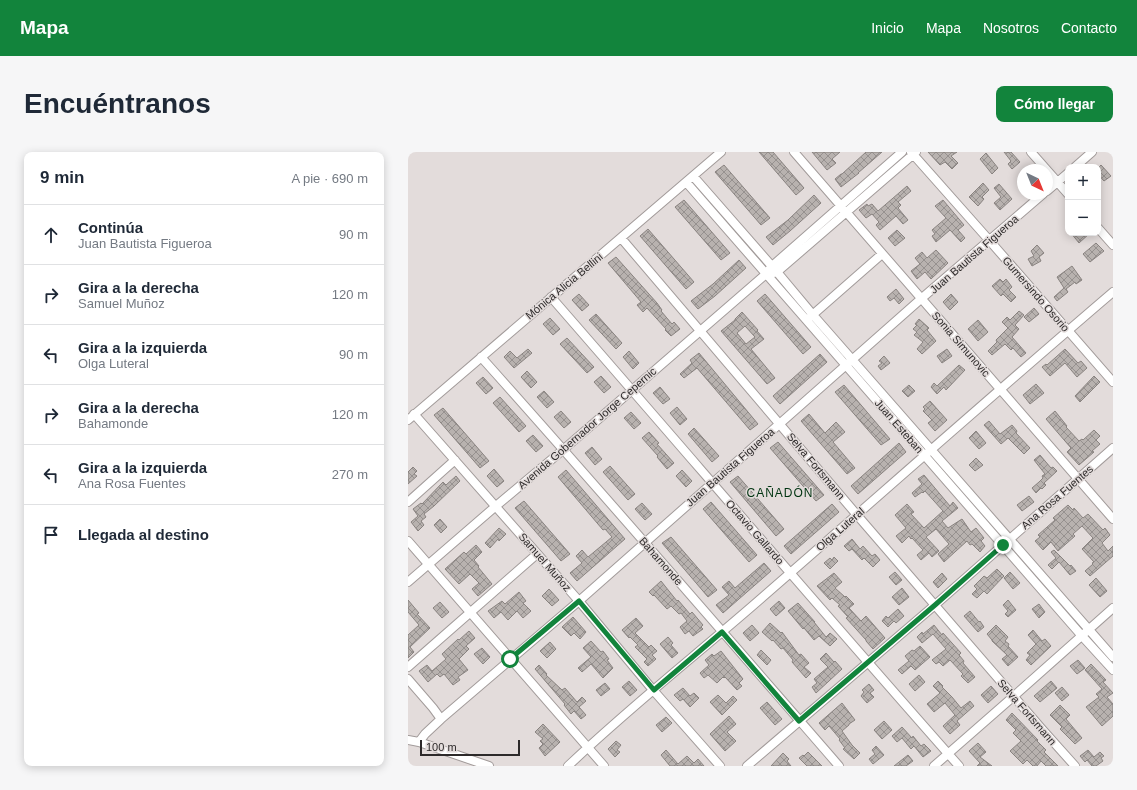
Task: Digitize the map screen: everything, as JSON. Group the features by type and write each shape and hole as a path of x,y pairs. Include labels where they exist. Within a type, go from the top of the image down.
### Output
{"street":[{"name":"Mónica Alicia Bellini","path":"411,417 721,152"},
{"name":"Sonia Simunovic","path":"794,152 1113,518"},
{"name":"Avenida Gobernador Jorge Cepernic","path":"843,209 902,152"},
{"path":"1031,152 1065,190"},
{"path":"1078,164 1092,152"},
{"name":"Avenida Gobernador Jorge Cepernic","path":"408,582 766,274 774,269 843,209 913,153"},
{"name":"Gumersindo Osorio","path":"913,153 1113,382"},
{"name":"Juan Esteban","path":"693,176 774,269 809,318"},
{"path":"1053,186 1065,176"},
{"name":"Juan Esteban","path":"686,182 766,274 809,318 1006,542 1113,657"},
{"name":"Juan Bautista Figueroa","path":"419,742 441,719 579,601 922,298 1036,200"},
{"path":"1101,231 1113,245"},
{"name":"Selva Fortsmann","path":"621,238 856,515 1075,766"},
{"path":"809,318 882,254"},
{"name":"Olga Luteral","path":"568,766 1113,292"},
{"name":"Octavio Gallardo","path":"551,297 959,766"},
{"name":"Bahamonde","path":"482,357 564,449 839,766"},
{"name":"Samuel Muñoz","path":"411,417 455,460 496,506 720,766"},
{"name":"Ana Rosa Fuentes","path":"747,766 935,605 1113,448"},
{"path":"408,502 455,460"},
{"path":"408,541 604,766"},
{"name":"Juan Esteban","path":"1006,542 1082,636 1113,670"},
{"path":"408,667 537,554"},
{"path":"934,766 1113,608"},
{"path":"408,679 441,719"},
{"path":"408,740 419,742 489,766"}],"building":[{"path":"759,152 773,152 804,188 796,195"},
{"path":"812,152 840,152 832,159 836,163 827,170"},
{"path":"866,152 882,152 841,187 835,179"},
{"path":"928,152 957,152 951,156 958,163 952,169 945,162 940,165"},
{"path":"1004,152 1011,152 1020,162 1012,169 1008,164 1011,161"},
{"path":"986,153 998,168 992,174 980,159"},
{"path":"724,165 770,218 761,225 715,172"},
{"path":"1101,165 1111,176 1104,181 1101,178"},
{"path":"983,183 989,190 982,197 984,199 978,206 969,197"},
{"path":"999,184 1012,199 1000,210 994,203 1001,197 994,188"},
{"path":"907,186 911,191 898,202 901,205 898,208 908,220 903,224 896,216 880,230 876,225 879,222 872,214 866,218 859,210 867,204 868,206 872,204 878,211"},
{"path":"814,195 821,203 773,245 766,237 788,220"},
{"path":"684,200 730,253 721,260 675,207"},
{"path":"943,200 964,225 958,230 965,238 961,242 950,230 936,242 932,236 935,234 932,230 946,218 935,206"},
{"path":"648,229 694,282 686,289 640,236"},
{"path":"897,230 905,238 895,246 888,238"},
{"path":"1073,236 1087,236 1079,243"},
{"path":"1096,243 1104,251 1090,262 1083,254"},
{"path":"1037,245 1044,253 1039,257 1041,261 1032,266 1028,259 1034,256 1031,251"},
{"path":"936,250 948,263 931,279 925,272 917,279 911,271 920,264 915,258 922,252 927,258"},
{"path":"616,257 657,303 662,310 661,311 672,324 674,322 680,329 671,336 647,308 643,312 637,305 641,302 608,263"},
{"path":"739,260 746,268 698,309 691,301 713,284"},
{"path":"1072,266 1082,280 1076,284 1075,282 1066,289 1068,292 1057,301 1054,297 1064,288 1057,277"},
{"path":"1000,279 1003,282 1006,279 1012,287 1009,290 1016,297 1011,302 1003,294 1001,296 992,286"},
{"path":"896,289 904,299 899,304 894,298 890,301 887,297"},
{"path":"579,294 589,305 582,311 572,300"},
{"path":"765,294 811,347 803,354 757,301"},
{"path":"951,294 958,302 950,310 943,302"},
{"path":"1034,308 1039,314 1029,322 1024,317"},
{"path":"1019,311 1024,315 1015,325 1019,329 1012,337 1026,353 1021,357 1013,348 1011,350 1005,344 992,355 988,351 1008,328 1002,322 1007,317 1010,320"},
{"path":"742,312 764,339 751,349 775,378 767,384 721,331","holes":["745,326 755,337 746,344 737,333"]},
{"path":"596,314 622,343 616,349 589,320"},
{"path":"550,318 560,329 553,335 543,324"},
{"path":"919,319 929,328 927,330 936,341 922,354 917,349 923,342 914,335 917,332 913,329 917,325 915,324"},
{"path":"978,320 988,332 978,341 968,329"},
{"path":"567,338 594,367 587,373 560,344"},
{"path":"528,349 532,353 514,368 504,357 510,351 517,358"},
{"path":"947,349 952,356 942,363 937,356"},
{"path":"1065,349 1078,363 1081,361 1087,368 1077,377 1065,363 1050,376 1042,367 1046,364 1047,365"},
{"path":"629,351 639,363 633,369 623,357"},
{"path":"699,353 758,424 750,430 697,368 684,378 680,374 692,363 690,360"},
{"path":"820,354 827,362 780,404 773,396"},
{"path":"884,356 890,363 881,370 878,366 882,363 879,361"},
{"path":"959,365 965,370 946,390 944,387 937,394 931,387 934,383 937,386"},
{"path":"527,371 537,382 531,388 521,377"},
{"path":"601,376 611,387 604,393 594,382"},
{"path":"1094,376 1100,382 1080,402 1075,396"},
{"path":"483,377 493,388 486,394 476,383"},
{"path":"1036,384 1044,393 1030,404 1023,395"},
{"path":"844,385 890,439 881,445 835,392"},
{"path":"909,385 915,391 908,397 902,391"},
{"path":"660,387 670,399 663,404 653,393"},
{"path":"544,391 554,402 547,408 537,397"},
{"path":"500,397 526,426 519,432 493,403"},
{"path":"930,401 947,420 935,431 928,423 932,420 923,411 925,409 923,407"},
{"path":"677,407 687,419 680,425 670,413"},
{"path":"443,408 489,461 480,468 434,415"},
{"path":"561,411 571,422 564,428 554,417"},
{"path":"1055,411 1067,426 1066,427 1079,441 1082,439 1083,440 1094,430 1100,436 1096,440 1100,444 1092,451 1094,452 1079,465 1067,452 1071,448 1046,419"},
{"path":"631,412 641,423 634,429 624,418"},
{"path":"809,414 825,433 836,422 845,432 833,442 855,468 847,474 801,421"},
{"path":"989,421 1000,434 1012,425 1017,431 1016,433 1030,448 1024,454 1008,438 1001,444 984,425"},
{"path":"694,428 719,456 712,462 688,434"},
{"path":"976,431 986,443 979,449 969,438"},
{"path":"649,432 659,443 657,444 674,463 667,469 642,438"},
{"path":"533,435 543,446 536,452 526,441"},
{"path":"778,442 824,495 816,501 770,448"},
{"path":"899,443 906,452 858,494 851,486"},
{"path":"592,447 602,459 595,465 585,453"},
{"path":"1040,455 1051,468 1053,467 1057,471 1044,483 1046,485 1036,493 1032,488 1043,478 1042,476 1045,474 1034,460"},
{"path":"976,458 983,465 975,471 969,465"},
{"path":"610,466 635,494 628,500 603,472"},
{"path":"413,467 417,471 414,474 417,476 408,484 408,472"},
{"path":"494,469 504,481 497,487 487,476"},
{"path":"566,470 625,539 577,581 570,573 582,563 576,556 582,550 588,557 612,537 605,529 603,530 558,477"},
{"path":"682,470 692,481 686,487 676,476"},
{"path":"924,475 950,506 953,502 958,508 942,521 948,528 962,519 971,532 976,528 984,538 981,541 985,546 980,552 967,541 944,562 938,554 949,544 936,529 926,537 939,551 932,557 929,553 921,560 917,555 923,550 912,538 911,539 909,536 902,543 896,536 906,528 895,515 907,504 914,512 911,514 924,528 943,511 925,491 915,497 912,493 922,484 918,479"},
{"path":"456,476 460,481 424,514 426,517 421,521 424,525 418,531 411,522 418,516 413,509 421,503 422,504 443,482 446,485"},
{"path":"738,476 784,529 776,536 730,482"},
{"path":"1029,496 1034,502 1022,511 1017,505"},
{"path":"524,501 570,554 561,561 515,508"},
{"path":"711,502 757,555 749,562 703,509"},
{"path":"642,503 652,514 645,520 635,509"},
{"path":"832,504 839,512 791,554 784,546"},
{"path":"1068,505 1073,510 1074,508 1083,518 1088,514 1103,530 1105,528 1110,535 1102,543 1108,551 1113,546 1113,556 1090,576 1085,571 1094,562 1082,549 1093,538 1082,526 1073,534 1075,536 1058,551 1051,542 1043,550 1035,541 1040,537 1038,535 1055,520 1053,518"},
{"path":"440,519 447,527 441,533 434,525"},
{"path":"499,528 506,534 499,541 498,539 490,548 485,543"},
{"path":"671,537 717,590 708,597 662,543"},
{"path":"852,539 860,549 863,546 872,556 875,554 880,560 873,567 864,558 862,560 852,549 849,551 844,546"},
{"path":"476,545 482,552 474,560 492,584 478,596 472,589 479,583 470,574 459,584 445,569 464,552 466,554"},
{"path":"1054,550 1076,571 1070,575 1059,562 1052,569 1048,565 1056,558 1051,552"},
{"path":"834,557 838,561 830,569 824,563 830,558 832,560"},
{"path":"764,563 771,571 723,613 716,605 729,595 722,587 729,581 735,588"},
{"path":"997,569 1004,576 987,594 984,591 977,598 972,594 977,589 974,586 984,576 987,578"},
{"path":"895,572 902,580 896,585 889,577"},
{"path":"1010,572 1020,583 1013,589 1004,578"},
{"path":"834,573 842,582 835,588 854,604 849,608 861,621 866,616 885,638 873,649 846,618 848,617 838,606 840,605 832,598 830,600 817,586"},
{"path":"942,573 947,579 938,588 933,582"},
{"path":"1096,578 1107,591 1100,597 1089,585"},
{"path":"661,581 690,614 692,612 703,625 701,627 703,629 693,636 689,631 685,634 680,627 687,621 681,613 679,614 671,606 667,609 654,595 653,596 649,592"},
{"path":"902,588 909,597 899,605 892,597"},
{"path":"549,589 559,600 552,606 542,596"},
{"path":"519,592 526,601 523,603 531,611 523,618 517,611 508,620 501,612 494,618 488,611 502,601 505,604"},
{"path":"408,600 419,613 417,614 430,628 410,647 414,652 408,658 408,635 419,625 408,612"},
{"path":"1008,600 1016,610 1008,617 1005,614 1008,611 1003,605"},
{"path":"779,601 785,608 776,616 770,609"},
{"path":"440,602 449,612 442,618 433,608"},
{"path":"798,603 826,637 830,633 837,639 830,646 819,636 814,640 788,611"},
{"path":"1039,604 1045,612 1039,618 1032,609"},
{"path":"898,609 904,616 896,623 894,621 888,627 882,621 886,616 888,618"},
{"path":"970,611 984,627 978,632 964,616"},
{"path":"573,617 586,632 580,639 574,633 571,636 562,627"},
{"path":"636,618 643,626 635,633 649,647 651,645 657,651 652,655 656,659 648,666 644,662 647,659 635,647 638,645 622,630"},
{"path":"770,623 781,633 782,632 799,655 801,654 809,663 804,667 811,673 806,678 792,662 793,660 783,648 781,649 773,640 772,641 762,632"},
{"path":"752,625 759,633 750,641 743,633"},
{"path":"934,625 961,653 959,655 964,661 963,663 975,677 968,683 961,676 963,674 950,660 943,666 939,662 936,664 932,660 946,649 933,634 922,643 917,637 922,632 923,634"},
{"path":"996,625 1008,637 1005,641 1009,644 1008,646 1018,657 1008,666 1002,659 1007,655 992,641 987,634"},
{"path":"1033,630 1042,641 1045,639 1051,646 1031,665 1026,660 1030,655 1027,653 1036,644 1028,635"},
{"path":"469,631 475,638 466,646 469,649 459,659 468,670 458,677 460,680 453,685 444,674 440,677 437,674 428,682 419,671 427,665 432,671 446,659 442,654"},
{"path":"668,637 673,643 671,645 678,653 672,658 660,644"},
{"path":"591,641 601,652 603,651 613,668 603,678 591,664 582,672 578,668 591,657 583,648"},
{"path":"550,642 556,649 547,658 540,651"},
{"path":"920,646 930,657 915,670 911,666 902,674 898,670 909,661 905,656"},
{"path":"482,648 490,657 483,664 474,654"},
{"path":"761,650 771,660 767,665 757,655"},
{"path":"721,651 743,679 739,683 742,686 737,690 725,677 717,683 708,675 704,678 700,673 709,665 705,660 712,654 714,656"},
{"path":"826,653 842,669 816,693 812,687 817,683 814,679 828,667 820,659"},
{"path":"1078,660 1085,668 1077,674 1070,666"},
{"path":"1091,664 1106,680 1103,682 1113,693 1107,697 1113,704 1113,716 1102,726 1086,707 1099,697 1096,694 1102,689 1085,670"},
{"path":"539,665 547,674 546,675 562,690 565,688 577,702 582,697 586,701 579,707 586,715 581,719 574,711 571,714 564,705 565,704 535,669"},
{"path":"919,675 925,682 915,691 909,684"},
{"path":"629,681 637,690 630,696 622,687"},
{"path":"938,681 961,708 970,701 974,706 957,721 960,725 950,734 943,726 955,715 945,703 934,712 927,704 940,693 933,686"},
{"path":"1051,681 1057,688 1040,702 1034,696"},
{"path":"605,683 610,689 601,696 596,690"},
{"path":"869,684 874,690 870,693 874,697 867,703 861,696 864,692 862,690"},
{"path":"991,686 998,694 988,703 981,695"},
{"path":"1062,687 1069,695 1062,701 1055,693"},
{"path":"683,688 690,696 694,693 699,698 690,707 683,699 680,701 674,695"},
{"path":"718,695 726,703 733,696 737,700 722,715 710,702"},
{"path":"767,702 782,719 775,725 760,708"},
{"path":"842,703 855,720 842,731 860,753 854,759 843,749 845,748 839,740 840,739 829,726 825,730 819,723"},
{"path":"1060,705 1070,715 1066,719 1082,738 1075,744 1060,729 1062,727 1050,715"},
{"path":"1012,713 1038,740 1037,741 1046,750 1044,752 1058,766 1046,766 1041,761 1037,766 1033,766 1027,760 1023,764 1010,751 1021,741 1013,733 1016,730 1006,720"},
{"path":"729,716 736,724 727,732 736,741 725,751 710,734"},
{"path":"666,717 672,723 662,732 656,725"},
{"path":"884,721 892,730 882,739 874,730"},
{"path":"543,724 560,742 545,756 539,748 543,744 540,741 543,739 535,732"},
{"path":"902,727 912,738 913,736 921,746 924,744 931,751 923,757 914,746 911,749 902,738 897,742 892,736"},
{"path":"616,741 621,745 617,750 620,752 615,757 608,749"},
{"path":"978,743 986,752 980,757 992,766 977,766 980,763 969,751"},
{"path":"876,746 884,755 873,764 869,759 875,754 872,750"},
{"path":"666,750 678,764 687,756 694,763 698,759 704,766 670,766 661,755"},
{"path":"1088,750 1094,757 1100,752 1104,756 1101,758 1103,761 1096,766 1092,766 1087,760 1085,762 1080,756"},
{"path":"808,752 822,766 807,766 799,758"},
{"path":"783,753 789,759 787,761 791,766 771,766"},
{"path":"908,755 913,761 906,766 894,766"}],"district":[{"name":"CAÑADÓN","path":"780,493"}],"route":[{"path":"510,659 579,601 654,690 722,632 799,721 1003,545"}]}
